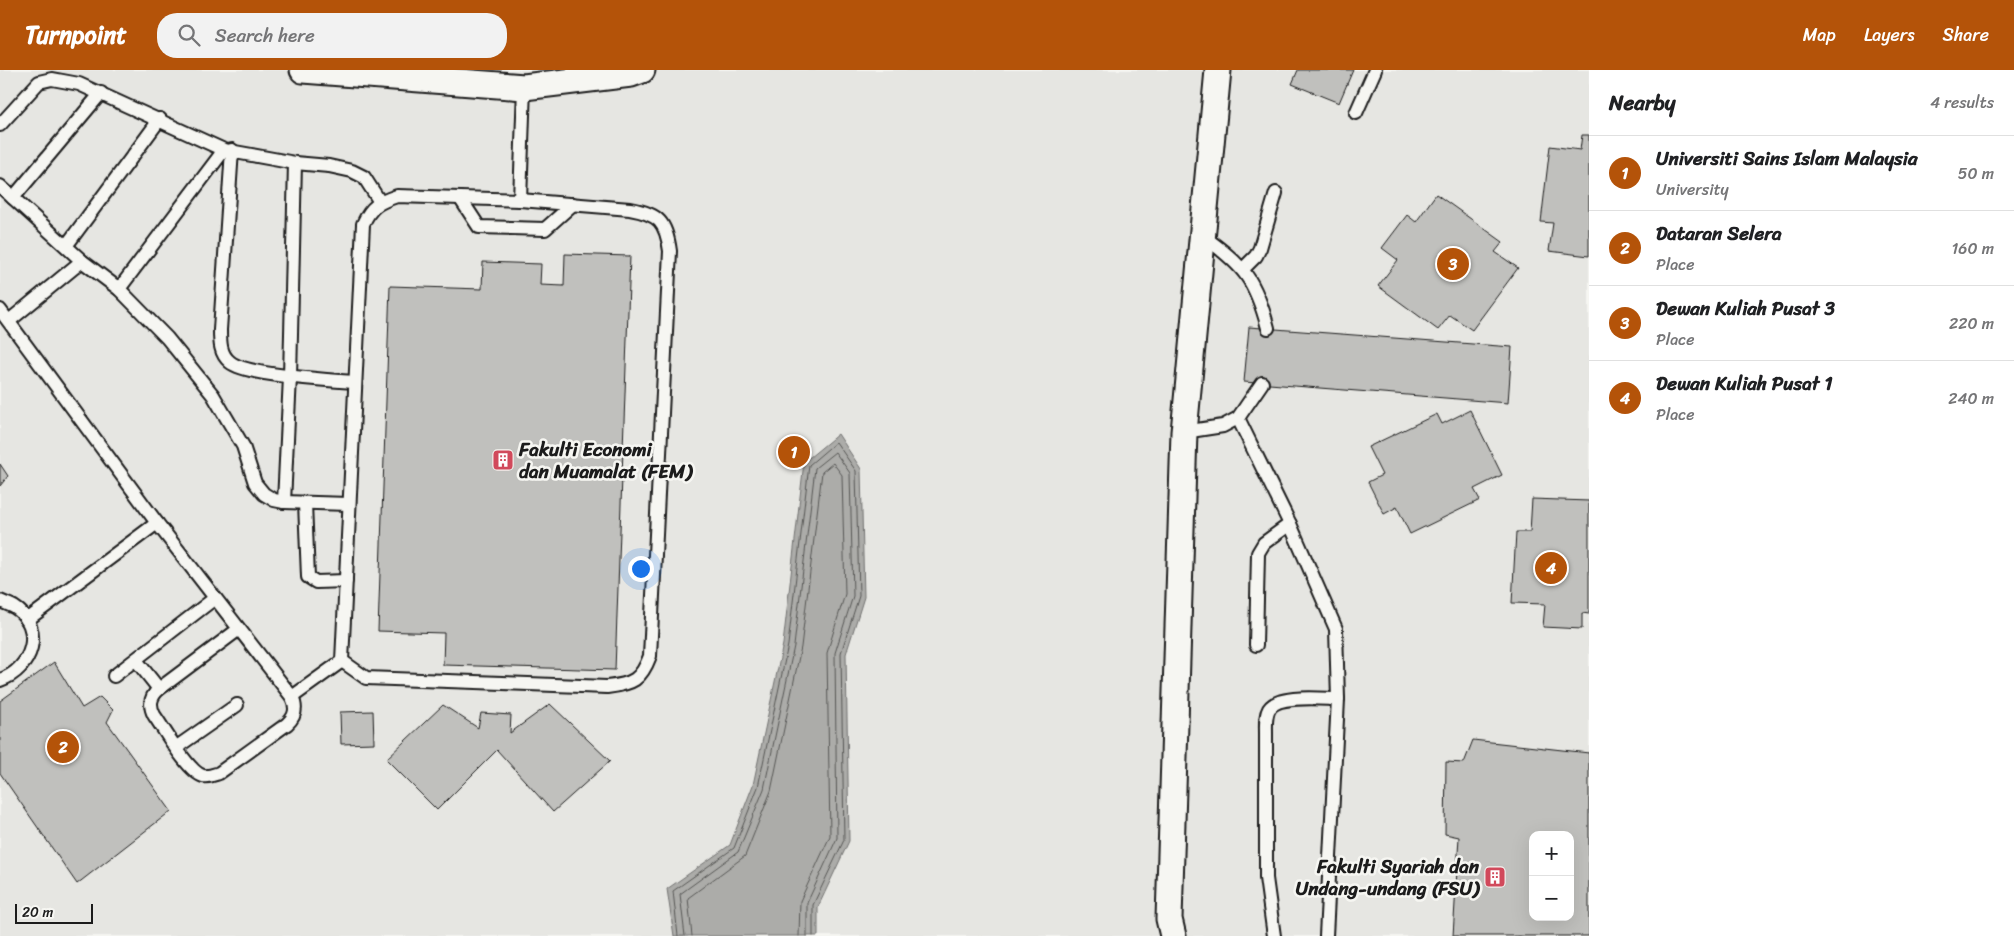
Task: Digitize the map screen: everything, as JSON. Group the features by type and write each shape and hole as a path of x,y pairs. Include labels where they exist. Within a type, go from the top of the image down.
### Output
{"street":[{"path":"304,70 524,87 631,74 642,70"},
{"path":"1173,936 1169,919 1184,432 1218,70"}],"lane":[{"path":"1356,113 1375,70"},
{"path":"0,125 34,86 45,79 79,84 228,150 295,163 329,166 352,171 364,177 380,202"},
{"path":"520,200 524,87"},
{"path":"13,198 101,93"},
{"path":"66,246 160,119"},
{"path":"119,289 228,150"},
{"path":"228,150 220,344 224,355 231,363 290,377 355,382"},
{"path":"284,502 290,377 295,163"},
{"path":"0,186 82,261 119,289 167,338 213,394 243,446 255,483 264,494 274,500 284,502 349,504"},
{"path":"1243,269 1256,256 1260,248 1276,193"},
{"path":"397,196 520,200 647,212 661,222 668,238 670,261 650,656 644,672 634,680 607,688 366,678 342,661 363,224 368,213 380,202 397,196"},
{"path":"460,198 479,227 545,229 573,204"},
{"path":"1203,236 1230,255 1243,269 1260,301 1268,328"},
{"path":"9,321 82,261"},
{"path":"0,310 157,523 292,697 295,704 295,712 287,724 212,776 204,776 197,773 177,748 151,708 151,701 153,694 159,689 239,629"},
{"path":"1184,432 1223,426 1238,418 1262,383"},
{"path":"1238,418 1290,524 1336,629 1338,699 1326,936"},
{"path":"306,503 308,576 316,582 346,581"},
{"path":"27,620 157,523"},
{"path":"1256,645 1258,553 1264,543 1290,524"},
{"path":"114,676 215,598"},
{"path":"0,601 16,608 27,620 32,633 32,646 28,659 20,670 9,678 0,680"},
{"path":"136,660 159,689"},
{"path":"292,697 342,661"},
{"path":"1274,936 1266,878 1266,733 1268,711 1272,705 1285,700 1338,699"},
{"path":"177,748 238,705"}],"shaded area":[{"path":"0,70 1589,70 1589,936 0,936"}],"water":[{"path":"838,434 861,469 864,597 846,654 849,841 818,907 818,936 674,936 667,889 730,845 753,785 783,644 804,462"}],"building":[{"path":"1298,70 1353,70 1339,103 1292,84"},
{"path":"1582,135 1589,135 1589,256 1549,251 1553,223 1541,222 1550,146 1580,150"},
{"path":"1436,194 1503,242 1495,252 1518,268 1472,330 1450,315 1438,330 1378,286 1398,260 1382,248 1407,215 1416,222"},
{"name":"Fakulti Economi dan Muamalat (FEM)","path":"565,254 630,256 615,670 443,665 444,633 378,631 390,286 482,289 483,262 541,264 540,285 564,286"},
{"path":"1249,327 1512,347 1508,403 1244,382"},
{"path":"1470,410 1502,475 1474,489 1480,500 1410,534 1397,507 1384,514 1368,482 1382,475 1368,447 1437,414 1442,424"},
{"path":"0,464 8,476 0,486"},
{"path":"1532,499 1589,501 1589,614 1582,613 1582,629 1543,627 1545,604 1512,603 1516,532 1530,532"},
{"path":"54,662 82,708 100,697 113,710 107,722 171,811 77,884 0,773 0,701"},
{"path":"550,704 610,761 553,812 497,750 437,810 386,759 443,705 478,728 481,713 511,715 510,733"},
{"path":"373,711 374,743 341,744 340,712"},
{"name":"Fakulti Syariah dan Undang-undang (FSU)","path":"1473,740 1589,753 1589,936 1453,936 1459,837 1445,834 1446,762 1464,763"}],"place":[{"name":"Dewan Kuliah Pusat 3","path":"1453,264"},
{"name":"Universiti Sains Islam Malaysia","path":"794,452"},
{"name":"Fakulti Economi dan Muamalat (FEM)","path":"503,460"},
{"name":"Dewan Kuliah Pusat 1","path":"1551,568"},
{"name":"Dataran Selera","path":"63,747"},
{"name":"Fakulti Syariah dan Undang-undang (FSU)","path":"1495,877"}]}
